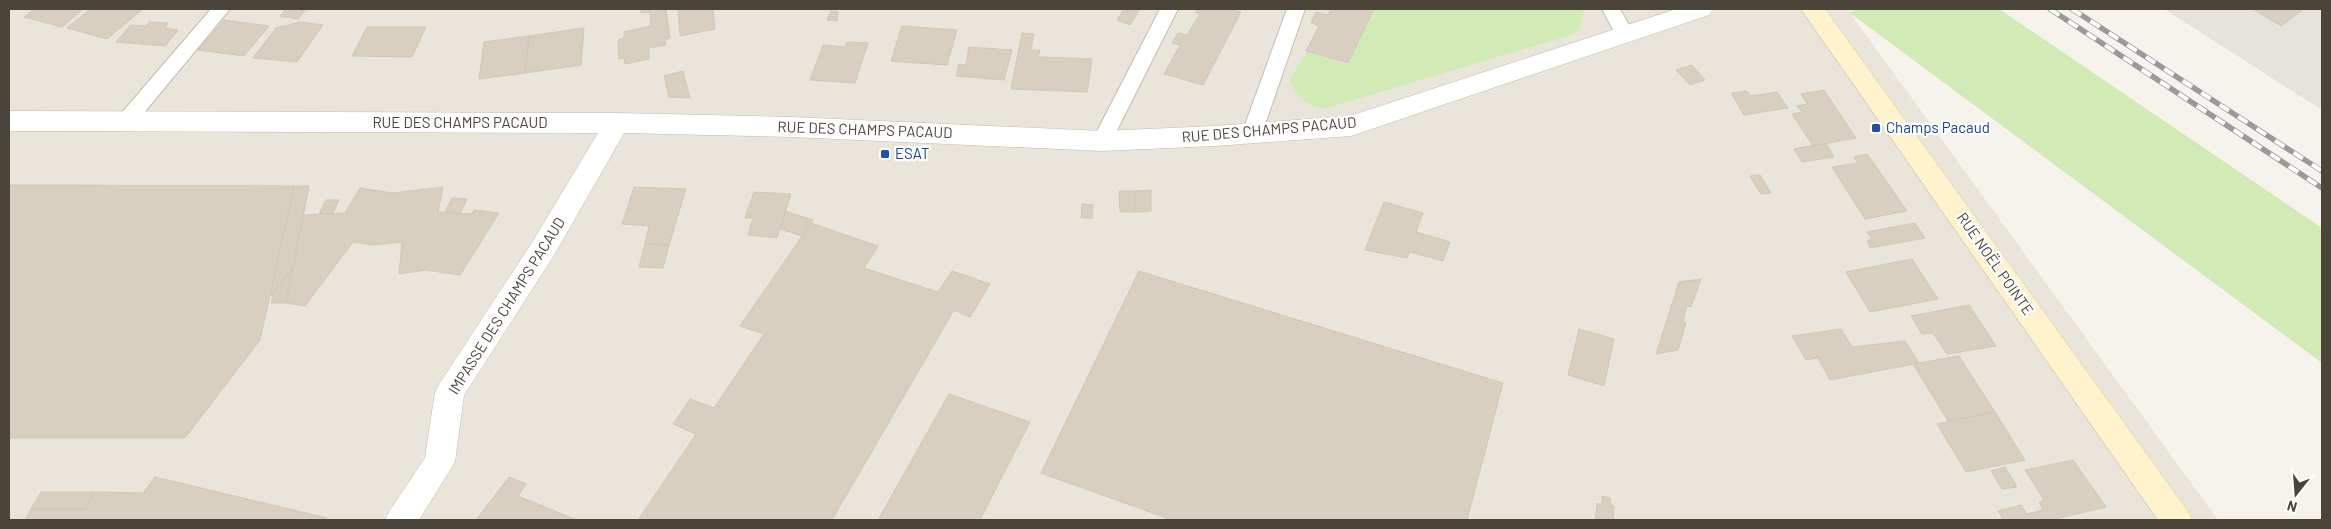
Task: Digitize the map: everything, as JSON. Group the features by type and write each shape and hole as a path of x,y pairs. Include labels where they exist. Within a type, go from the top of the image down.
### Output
{"street":[{"name":"RUE DES CHAMPS PACAUD","path":"12,117 126,121 617,123 792,127 1102,141 1252,133 1351,126 1701,9"},
{"name":"RUE NOËL POINTE","path":"1813,9 2176,520"},
{"name":"IMPASSE DES CHAMPS PACAUD","path":"402,520 440,462 450,392 543,249 617,123"}],"lane":[{"path":"126,121 221,9"},
{"path":"1102,141 1169,9"},
{"path":"1252,133 1296,9"},
{"path":"1611,9 1625,34"}],"shaded area":[{"path":"9,9 1851,9 1850,13 2218,520 9,520"},
{"path":"2164,9 2322,9 2322,110"}],"green space":[{"path":"1374,9 1584,9 1580,27 1571,35 1323,109 1311,105 1302,99 1289,80 1307,52 1348,64"},
{"path":"1855,9 1999,9 2322,228 2322,363 1850,13"}],"building":[{"path":"34,9 83,9 62,27 24,17"},
{"path":"90,9 143,9 107,39 67,28"},
{"path":"286,9 306,9 298,19 280,16"},
{"path":"641,9 666,9 670,38 665,40 666,45 649,48 649,59 625,64 624,58 619,59 618,40 624,38 624,32 651,26 650,12 641,13"},
{"path":"678,9 713,9 715,29 680,36"},
{"path":"1124,9 1140,9 1130,25 1117,20"},
{"path":"1198,9 1230,9 1241,12 1203,85 1164,74 1180,45 1172,43 1178,33 1187,35 1200,14 1196,13"},
{"path":"1331,9 1374,9 1348,63 1306,51 1319,26 1311,23 1316,12 1328,15"},
{"path":"2253,9 2304,9 2281,26"},
{"path":"831,11 838,12 837,21 827,20"},
{"path":"224,20 269,26 244,56 198,50"},
{"path":"149,22 168,23 165,28 178,30 165,46 116,42 131,25 146,26"},
{"path":"300,22 323,25 297,62 253,58 276,28"},
{"path":"902,26 957,30 947,65 891,61"},
{"path":"367,27 426,27 412,57 352,56"},
{"path":"584,28 581,65 525,73 529,36"},
{"path":"1022,33 1034,34 1031,50 1040,50 1038,57 1092,59 1087,92 1011,89"},
{"path":"529,36 525,73 479,79 484,42"},
{"path":"847,42 868,43 855,83 810,80 823,45 845,47"},
{"path":"969,47 1012,50 1004,80 956,76 959,64 966,65"},
{"path":"1692,65 1705,80 1690,85 1676,70"},
{"path":"683,71 690,98 669,97 664,76"},
{"path":"1824,90 1856,138 1813,146 1792,114 1802,112 1797,106 1807,104 1801,94"},
{"path":"1747,91 1751,96 1777,92 1788,108 1744,115 1731,93"},
{"path":"1826,143 1834,157 1802,162 1794,149"},
{"path":"1867,154 1907,211 1865,219 1832,167 1858,163 1854,157"},
{"path":"1760,175 1771,193 1761,194 1750,176"},
{"path":"9,185 294,186 260,340 185,438 9,438"},
{"path":"294,186 309,186 293,268 270,296"},
{"path":"443,187 438,212 472,214 474,210 499,213 460,275 426,270 399,274 402,242 373,245 353,242 305,306 286,303 303,215 345,213 360,188 392,193"},
{"path":"634,187 686,189 669,245 645,244 649,226 622,224"},
{"path":"1151,190 1151,211 1135,212 1135,191"},
{"path":"1119,191 1135,191 1135,212 1120,212"},
{"path":"754,192 791,194 777,238 748,235 753,218 745,218"},
{"path":"452,198 467,199 460,213 445,212"},
{"path":"326,200 339,200 333,213 319,214"},
{"path":"1384,202 1423,213 1416,232 1450,242 1443,261 1410,252 1407,258 1365,250"},
{"path":"1082,204 1093,205 1092,218 1081,218"},
{"path":"785,211 813,220 802,236 780,229"},
{"path":"811,223 878,246 864,268 938,292 952,271 990,284 970,317 954,310 832,520 638,520 696,434 673,424 690,399 714,408 764,334 740,326"},
{"path":"1915,223 1925,238 1870,248 1867,241 1872,239 1867,232"},
{"path":"645,244 669,245 663,268 639,267"},
{"path":"1912,259 1938,299 1870,312 1846,272"},
{"path":"293,268 286,303 271,303 273,295 271,295"},
{"path":"1139,271 1503,383 1467,520 1172,520 1041,473"},
{"path":"1701,279 1691,307 1687,306 1683,321 1686,323 1678,350 1656,354 1679,282"},
{"path":"1969,305 1996,346 1947,354 1933,333 1922,334 1911,316"},
{"path":"1579,329 1614,339 1604,386 1568,375"},
{"path":"1841,329 1852,347 1905,341 1919,363 1830,380 1818,358 1806,360 1792,336"},
{"path":"1959,356 1995,412 1948,421 1913,364"},
{"path":"949,394 1030,422 980,520 878,520"},
{"path":"1995,412 2025,460 1966,472 1937,424"},
{"path":"2073,460 2106,507 2056,520 2004,520 1998,511 2021,505 2027,514 2043,510 2039,502 2044,500 2025,470"},
{"path":"2005,467 2017,487 2002,489 1991,471"},
{"path":"155,477 327,518 326,520 25,520 31,509 85,509 94,492 143,493"},
{"path":"509,477 526,484 518,496 577,520 476,520"},
{"path":"41,492 94,492 85,509 31,509"},
{"path":"1602,496 1610,498 1611,505 1614,506 1613,520 1595,520 1597,503 1602,505"}],"railway":[{"path":"2050,9 2322,188"},
{"path":"2072,9 2322,171"}],"place":[{"name":"Champs Pacaud","path":"1876,128"},
{"name":"ESAT","path":"885,154"}]}
